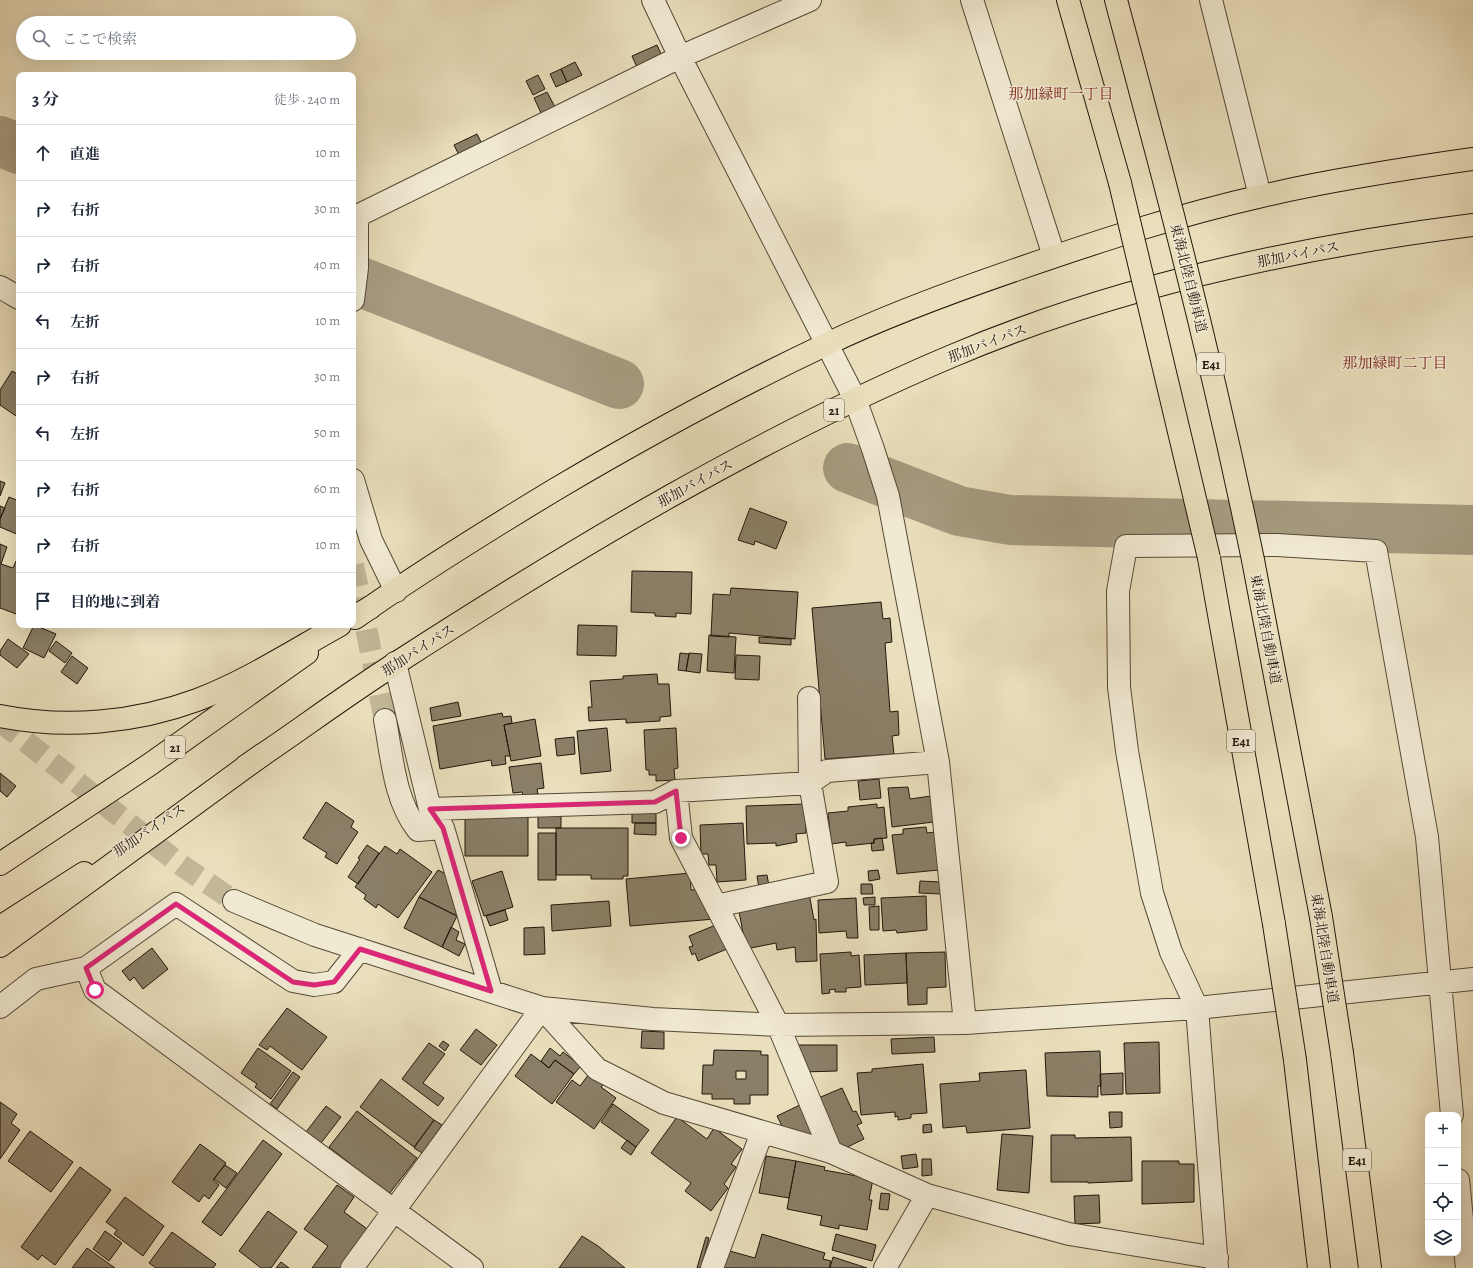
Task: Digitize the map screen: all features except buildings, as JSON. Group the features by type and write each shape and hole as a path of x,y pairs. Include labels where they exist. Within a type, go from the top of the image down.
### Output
{"highway":[{"name":"E41","path":"1068,0 1120,183 1209,558 1274,924 1295,1060 1319,1268"},
{"name":"東海北陸自動車道","path":"1116,0 1198,311 1232,458 1253,560 1322,918 1342,1053 1370,1268"},
{"path":"359,615 504,521 600,463 709,404 827,344 936,297 1054,256 1155,224 1260,196 1396,170 1473,159"},
{"name":"那加バイパス","path":"0,927 262,755 395,663 544,571 656,505 756,450 855,400 954,355 1052,318 1171,282 1277,258 1412,233 1473,225"},
{"path":"0,716 64,723 109,721 153,712 197,700 247,678 335,628"},
{"name":"21","path":"0,864 149,765 342,628"},
{"path":"0,946 262,755"},
{"path":"1311,1202 1315,1268"}],"street":[{"path":"653,0 680,57 855,400 874,448 888,496 938,762 964,1023"},
{"path":"356,277 357,216 680,57 810,0"},
{"path":"972,0 1054,256"},
{"path":"1211,0 1260,196"},
{"path":"0,287 16,296"},
{"path":"356,490 371,540 396,591"},
{"path":"542,1008 597,1069 664,1103 831,1152 927,1194 1069,1234 1217,1263 1197,1008 1171,952 1152,893 1127,751 1120,687 1118,591 1126,546 1277,545 1376,551 1427,837 1452,1112"},
{"path":"395,663 430,809 443,828 491,991"},
{"path":"716,906 827,882 810,783 809,698"},
{"path":"385,720 400,797 408,818 418,830 443,828"},
{"path":"430,809 655,802 676,791 810,783 827,771 938,762"},
{"path":"676,791 681,838 778,1025 831,1152"},
{"path":"234,901 316,935 542,1008 653,1019 778,1025 964,1023 1197,1008 1473,979"},
{"path":"0,1007 36,979 86,968 176,904 293,982 314,985 334,982 360,949"},
{"path":"86,968 95,990 394,1212 472,1268"},
{"path":"352,1268 542,1008"},
{"path":"712,1268 762,1132"},
{"path":"1458,1184 1467,1268"},
{"path":"885,1268 927,1194"}],"waterway":[{"path":"0,141 16,148"},
{"path":"356,280 619,384"},
{"path":"848,468 959,511 1010,520 1473,530"}],"tunnel":[{"path":"356,580 385,720"},
{"path":"0,721 181,865 234,901"}],"district":[{"name":"那加緑町一丁目","path":"1061,94"},
{"name":"那加緑町二丁目","path":"1395,363"}],"route":[{"path":"95,990 86,968 176,904 293,982 314,985 334,982 360,949 491,991 443,828 430,809 655,802 676,791 681,838"}]}
